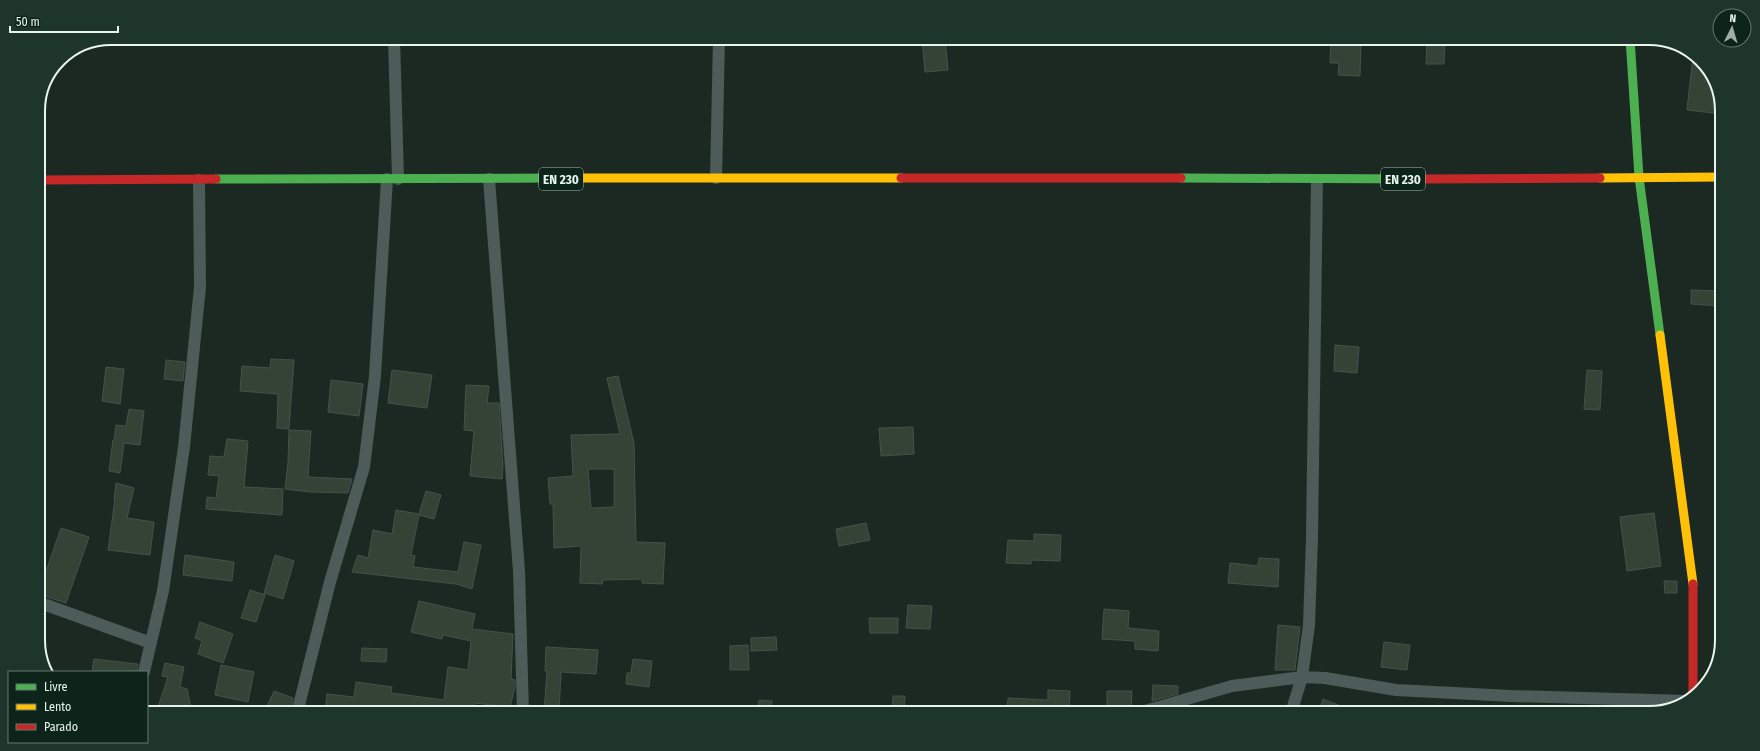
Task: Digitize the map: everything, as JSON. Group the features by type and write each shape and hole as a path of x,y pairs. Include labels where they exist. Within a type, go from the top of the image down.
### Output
{"main road":[{"path":"1630,45 1639,177 1693,583 1692,690"},
{"name":"EN 230","path":"45,180 1084,177 1317,180 1715,177"}],"street":[{"path":"299,706 330,582 364,467 375,376 392,179 394,45"},
{"path":"716,178 720,45"},
{"path":"489,179 519,571 522,706"},
{"path":"144,671 163,591 187,416 200,287 199,180"},
{"path":"1293,706 1302,677 1309,626 1312,537 1317,180"},
{"path":"45,605 151,643"},
{"path":"1162,706 1232,686 1302,677 1325,678 1396,690 1511,696 1674,701"}],"building":[{"path":"923,45 946,45 948,70 925,72"},
{"path":"1331,45 1361,45 1360,76 1338,75 1339,63 1330,63"},
{"path":"1427,45 1445,45 1444,64 1426,64"},
{"path":"1692,61 1696,64 1710,86 1714,98 1715,113 1687,110"},
{"path":"1691,290 1715,291 1715,306 1691,304"},
{"path":"1335,345 1359,347 1357,373 1334,371"},
{"path":"271,359 294,360 289,429 277,428 278,394 240,391 242,366 270,368"},
{"path":"166,360 185,362 183,381 164,379"},
{"path":"106,367 124,369 120,404 102,401"},
{"path":"392,370 432,375 427,408 388,403"},
{"path":"1587,370 1602,371 1600,410 1584,409"},
{"path":"618,376 634,443 636,542 665,543 663,584 642,583 642,579 603,580 602,584 580,583 581,546 554,548 553,504 550,504 548,478 573,476 571,435 620,434 607,378","holes":["588,469 614,469 614,507 591,508"]},
{"path":"331,380 363,384 359,416 328,412"},
{"path":"466,385 489,386 487,403 499,403 503,465 502,479 470,476 474,431 464,430"},
{"path":"129,409 144,411 140,445 124,443 120,473 109,471 116,425 126,426"},
{"path":"913,427 914,454 881,456 879,428"},
{"path":"289,430 311,431 308,477 352,479 348,493 310,492 285,489 288,463"},
{"path":"227,439 248,441 244,487 283,489 282,515 206,509 207,497 216,498 219,476 208,475 210,456 224,457"},
{"path":"116,483 134,488 127,518 154,522 150,555 108,550"},
{"path":"426,491 441,495 434,519 419,515 411,555 415,556 413,567 458,572 464,542 481,545 472,589 456,584 352,572 358,555 368,558 373,530 392,534 396,510 419,514"},
{"path":"1654,513 1661,566 1627,571 1620,517"},
{"path":"866,523 870,540 839,546 836,529"},
{"path":"61,528 89,537 66,603 45,596 45,574"},
{"path":"1034,534 1061,535 1060,561 1031,560 1031,564 1006,563 1008,540 1034,541"},
{"path":"185,555 234,562 232,581 183,575"},
{"path":"275,555 294,561 283,599 264,593"},
{"path":"1259,558 1279,559 1278,587 1228,583 1230,563 1258,566"},
{"path":"1664,581 1677,581 1677,593 1665,593"},
{"path":"250,590 265,595 256,622 241,618"},
{"path":"419,601 475,614 472,629 513,634 511,679 515,680 515,687 510,706 475,703 475,706 326,706 327,694 354,697 356,682 392,687 391,693 444,700 448,667 468,670 471,641 443,635 442,639 411,632"},
{"path":"908,605 932,606 930,629 906,628"},
{"path":"1104,609 1129,611 1128,628 1159,631 1158,651 1135,649 1135,641 1102,639"},
{"path":"869,618 898,618 898,633 870,633"},
{"path":"200,622 233,634 223,663 198,654 202,641 195,638"},
{"path":"1278,625 1300,627 1295,670 1275,670"},
{"path":"776,637 777,650 751,651 751,638"},
{"path":"1384,642 1410,645 1407,670 1381,667"},
{"path":"748,645 749,670 730,670 730,646"},
{"path":"546,647 598,650 596,674 561,672 559,706 544,706 547,671 545,671"},
{"path":"362,648 387,649 386,662 361,661"},
{"path":"94,659 138,664 137,671 92,671"},
{"path":"633,659 652,661 649,687 626,684 627,673 631,673"},
{"path":"165,663 184,667 180,687 187,689 191,706 158,706 168,677 162,676"},
{"path":"221,665 254,672 248,702 215,695"},
{"path":"1153,685 1178,686 1178,694 1152,701"},
{"path":"1048,690 1070,691 1069,706 1007,706 1008,698 1048,700"},
{"path":"274,691 293,698 291,706 267,706"},
{"path":"1107,691 1132,691 1131,706 1107,706"},
{"path":"893,696 905,696 904,706 892,706"},
{"path":"1323,699 1341,706 1320,706"},
{"path":"759,700 772,701 771,706 758,706"}],"traffic: fast":[{"path":"1630,45 1639,177 1660,335"},
{"path":"216,179 563,178"},
{"path":"1181,178 1423,179"}],"traffic: slow":[{"path":"1600,178 1715,177"},
{"path":"563,178 901,178"},
{"path":"1660,335 1693,584"}],"traffic: jam":[{"path":"901,178 1181,178"},
{"path":"1423,179 1600,178"},
{"path":"45,180 216,179"},
{"path":"1693,584 1693,689"}]}
